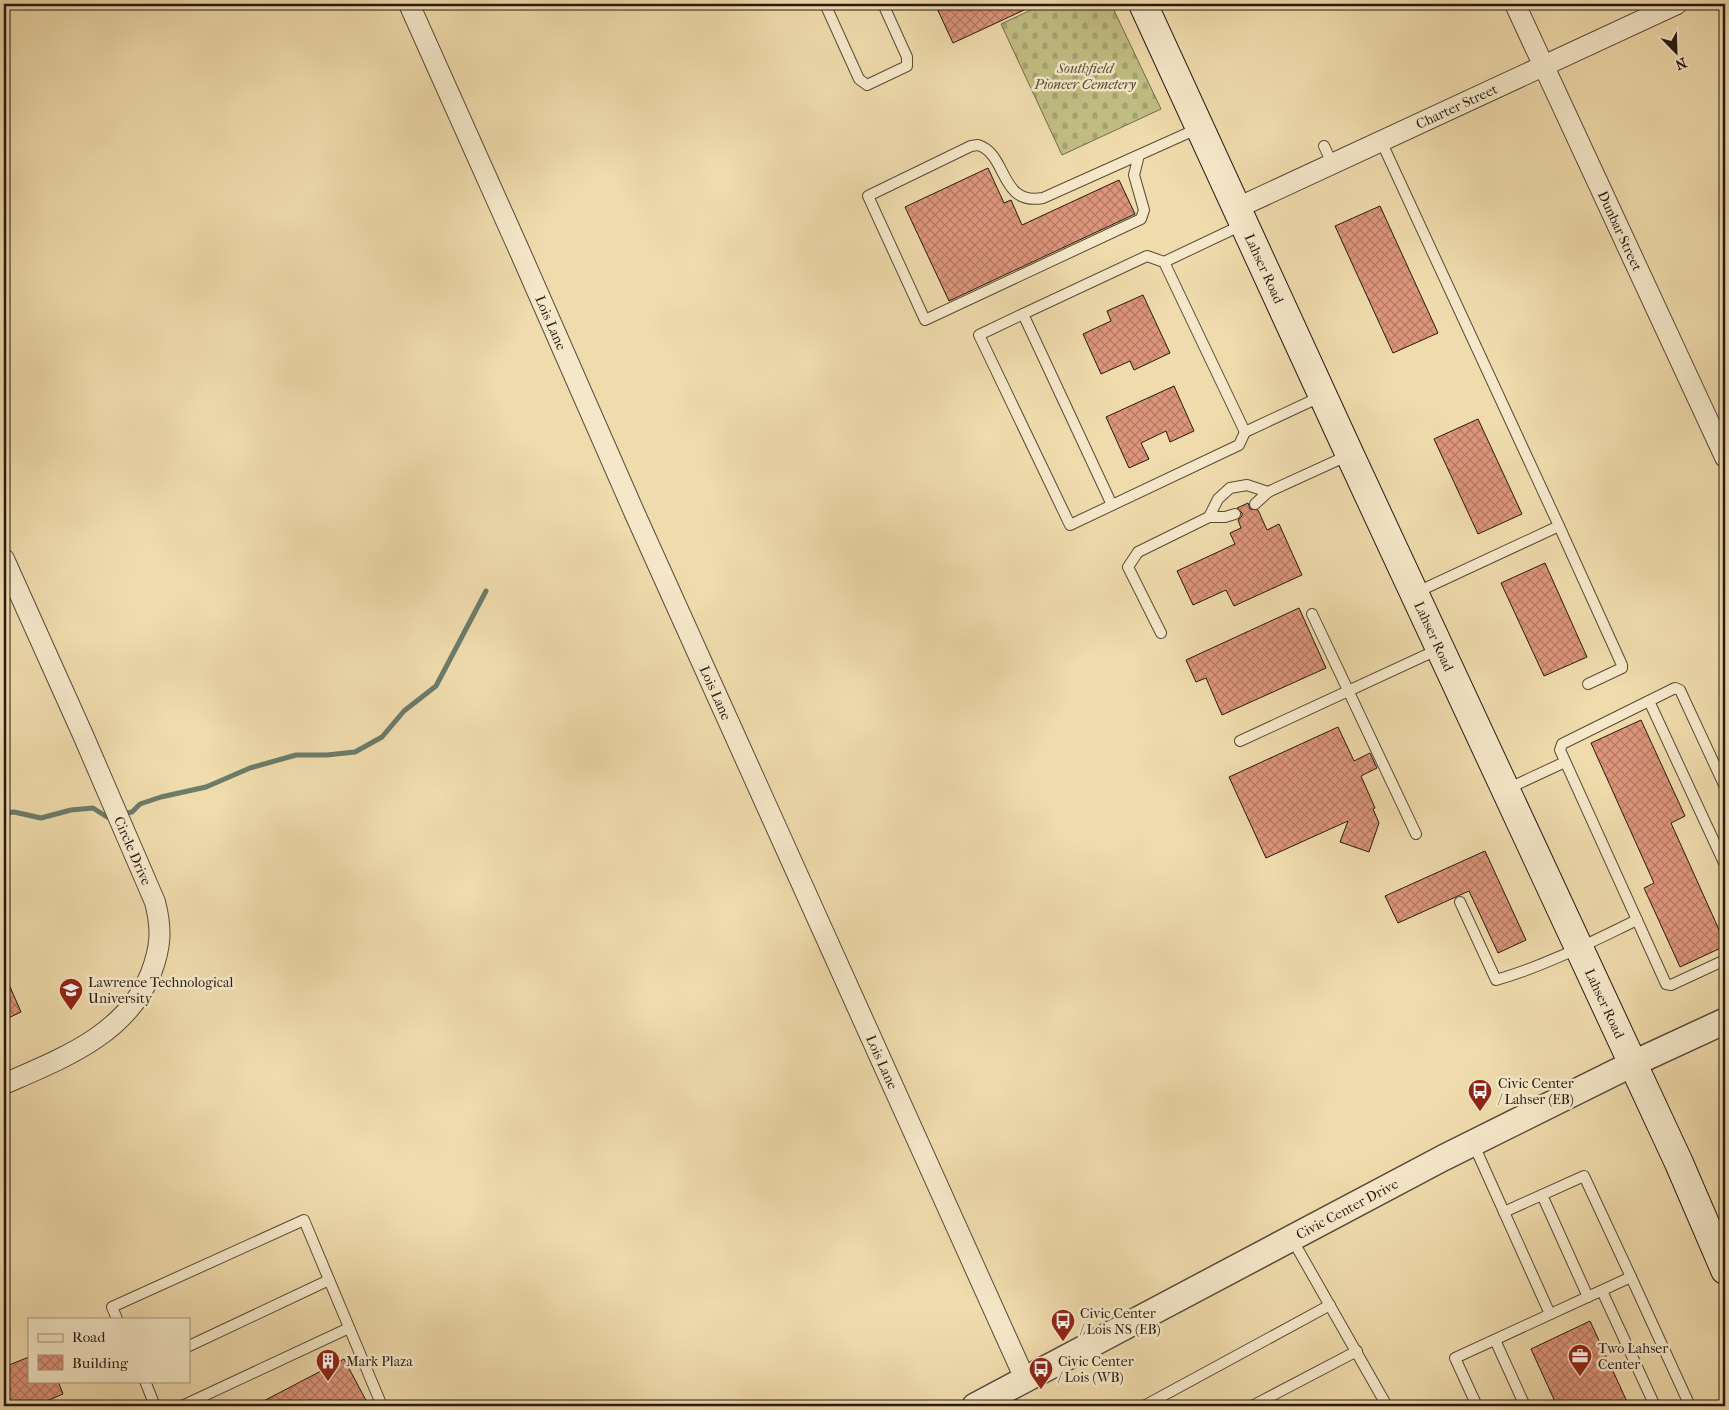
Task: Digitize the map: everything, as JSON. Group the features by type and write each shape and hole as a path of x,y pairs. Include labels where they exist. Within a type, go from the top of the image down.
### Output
{"main road":[{"name":"Lahser Road","path":"1143,4 1414,594 1679,1163 1725,1270"}],"street":[{"name":"Lois Lane","path":"409,4 635,514 1026,1379"},
{"name":"Dunbar Street","path":"1515,4 1725,457"},
{"name":"Charter Street","path":"1240,216 1328,154 1382,141 1677,4"},
{"name":"Circle Drive","path":"4,559 130,843 155,902 160,920 160,941 155,962 147,983 136,1002 124,1016 102,1034 77,1050 4,1084"},
{"name":"Civic Center Drive","path":"975,1406 1473,1143 1632,1064 1725,1021"}],"lane":[{"path":"825,4 859,79 867,85 907,66 907,57 883,4"},
{"path":"1139,154 1134,175 1144,210 1141,219 925,320 868,196 971,146 978,145 988,150 1012,189 1020,195 1036,200 1043,198 1139,154 1200,128"},
{"path":"1382,141 1622,665 1622,668 1588,684"},
{"path":"1164,262 1240,216"},
{"path":"1245,432 1164,262 1147,256 979,335 1070,526 1239,445 1245,432 1323,396"},
{"path":"1023,314 1112,505"},
{"path":"1255,504 1268,492 1350,455"},
{"path":"1210,517 1218,499 1230,488 1248,485 1268,492"},
{"path":"1161,633 1128,567 1138,552 1210,517 1225,517 1235,514"},
{"path":"1414,594 1559,526"},
{"path":"1312,614 1416,834"},
{"path":"1240,741 1440,648"},
{"path":"1725,787 1680,690 1676,688 1562,744 1560,750 1666,984 1670,985 1725,960"},
{"path":"1649,701 1725,865"},
{"path":"1505,790 1565,762"},
{"path":"1460,902 1496,980 1520,973 1579,948 1637,920"},
{"path":"1473,1143 1550,1314"},
{"path":"1504,1212 1584,1176 1690,1406"},
{"path":"1542,1195 1588,1297"},
{"path":"117,1318 112,1307 304,1220 382,1406"},
{"path":"1292,1239 1387,1406"},
{"path":"1477,1406 1455,1358 1631,1277"},
{"path":"190,1346 329,1280"},
{"path":"1602,1291 1656,1406"},
{"path":"1144,1406 1330,1305"},
{"path":"182,1406 349,1328"},
{"path":"1495,1340 1525,1406"},
{"path":"1252,1406 1357,1351"},
{"path":"145,1382 156,1406"}],"green space":[{"name":"Southfield Pioneer Cemetery","path":"1044,4 1111,4 1161,109 1062,155 1001,24"}],"building":[{"path":"935,4 1037,4 953,43"},
{"path":"988,168 1004,203 1011,200 1022,225 1119,180 1135,214 949,301 905,207"},
{"path":"1380,206 1438,333 1393,353 1335,226"},
{"path":"1143,295 1170,353 1134,370 1130,361 1101,374 1083,334 1111,321 1107,311"},
{"path":"1174,386 1194,431 1170,442 1166,431 1141,443 1149,459 1129,468 1106,417"},
{"path":"1478,419 1522,514 1478,534 1434,439"},
{"path":"1248,503 1250,509 1258,510 1267,530 1279,524 1302,575 1234,606 1226,590 1193,605 1177,571 1235,544 1230,533 1241,528 1238,520 1242,513 1237,508"},
{"path":"1545,563 1587,657 1544,676 1501,583"},
{"path":"1299,608 1326,668 1222,715 1206,678 1196,682 1186,660"},
{"path":"1641,720 1685,816 1671,823 1725,943 1725,946 1680,967 1644,888 1654,883 1591,743"},
{"path":"1338,727 1354,761 1370,753 1377,768 1361,776 1375,808 1373,809 1379,823 1369,852 1340,842 1348,821 1266,858 1229,777"},
{"path":"1485,851 1526,940 1498,953 1469,891 1398,923 1385,896"},
{"path":"4,973 21,1012 4,1020"},
{"name":"Two Lahser Center","path":"1590,1321 1629,1406 1557,1406 1531,1349"},
{"path":"28,1357 28,1382 58,1382 63,1394 35,1406 4,1406 4,1367"},
{"name":"Mark Plaza","path":"344,1359 369,1406 254,1406"}],"waterway":[{"path":"122,814 132,812 140,804 161,797 206,787 250,768 296,755 327,755 355,752 382,737 404,711 436,686 486,591"},
{"path":"4,813 14,812 41,818 71,810 93,808 107,817 114,816"}],"place":[{"name":"Lawrence Technological University","path":"71,1011"},
{"name":"Civic Center / Lahser (EB)","path":"1480,1112"},
{"name":"Civic Center / Lois NS (EB)","path":"1063,1342"},
{"name":"Two Lahser Center","path":"1580,1377"},
{"name":"Mark Plaza","path":"328,1382"},
{"name":"Civic Center / Lois (WB)","path":"1041,1390"}]}
